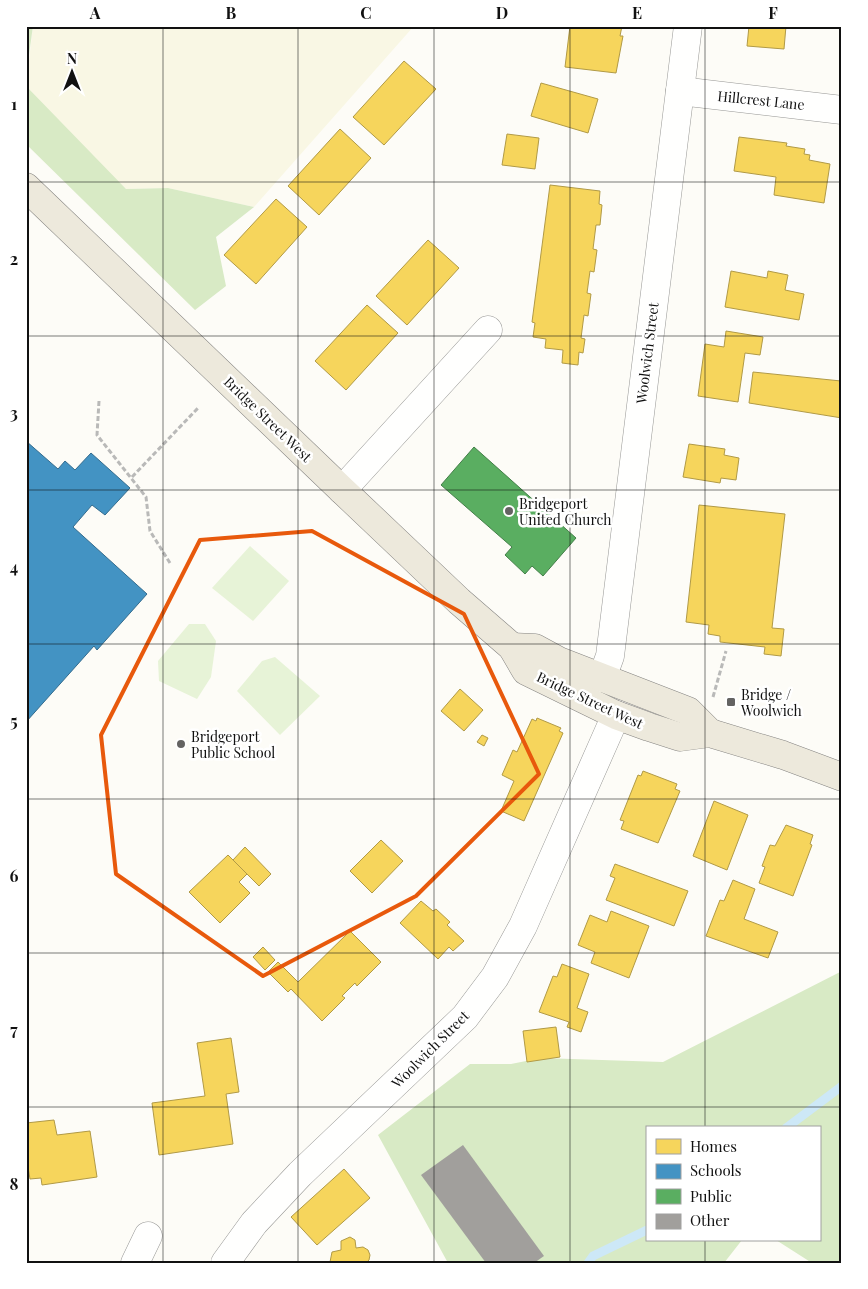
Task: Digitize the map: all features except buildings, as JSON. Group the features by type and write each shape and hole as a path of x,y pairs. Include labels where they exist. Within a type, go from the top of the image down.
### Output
{"main road":[{"name":"Bridge Street West","path":"26,187 459,601 512,647 526,670 616,715 680,737 710,733 783,755 842,777"},
{"name":"Bridge Street West","path":"512,647 535,648 559,661 688,712 710,733"}],"street":[{"name":"Woolwich Street","path":"602,678 610,656 688,26"},
{"name":"Hillcrest Lane","path":"680,91 842,110"},
{"path":"342,490 488,330"},
{"name":"Woolwich Street","path":"225,1263 254,1223 293,1181 464,1017 495,976 523,926 576,802 616,715"},
{"path":"135,1263 148,1236"}],"path":[{"path":"99,401 97,435 146,497 150,531 170,563"},
{"path":"132,477 198,408"},
{"path":"712,702 726,651"}],"highlighted area":[{"path":"312,531 464,614 539,774 416,896 263,976 116,874 101,735 200,540"}],"shaded area":[{"path":"33,26 414,26 254,207 168,188 126,189 87,154 26,86"}],"green space":[{"path":"26,26 33,26 26,77"},
{"path":"26,86 126,189 168,188 254,207 216,237 226,286 195,310 26,144"},
{"path":"250,546 289,581 253,621 212,588"},
{"path":"189,624 205,624 216,641 211,677 197,699 159,681 158,661"},
{"path":"275,657 320,696 280,735 237,691 262,661"},
{"path":"842,971 842,1263 812,1263 779,1242 820,1242 820,1126 646,1126 646,1242 740,1242 724,1263 448,1263 378,1135 470,1064 511,1064 541,1058 663,1062"}],"waterway":[{"path":"789,1126 842,1086"},
{"path":"588,1263 593,1256 646,1230"}],"place":[{"name":"Bridgeport United Church","path":"509,511"},
{"name":"Bridge / Woolwich","path":"731,702"},
{"name":"Bridgeport Public School","path":"181,744"}]}
